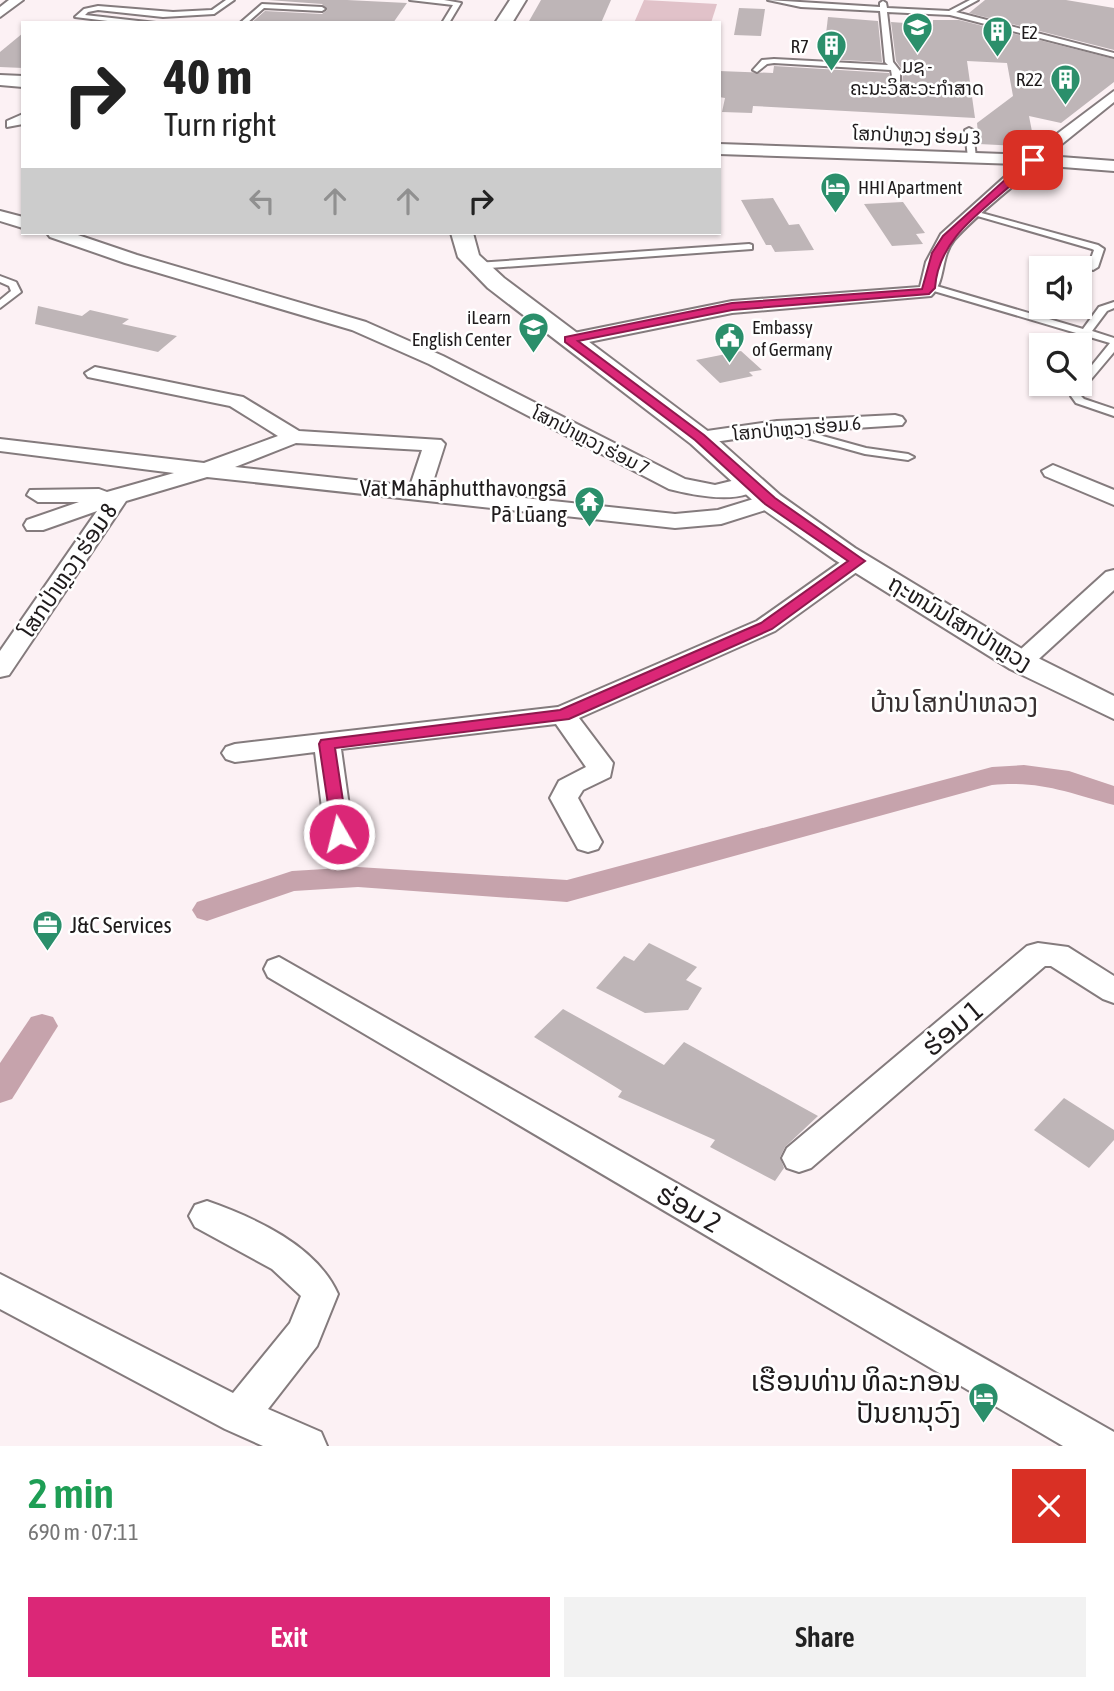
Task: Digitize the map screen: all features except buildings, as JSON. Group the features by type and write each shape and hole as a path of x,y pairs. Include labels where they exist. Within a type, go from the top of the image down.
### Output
{"street":[{"path":"0,13 17,0"},
{"path":"504,21 518,0"},
{"path":"0,80 21,82"},
{"path":"569,340 732,307 917,294 930,288 931,269 947,238 1033,160 1114,95"},
{"name":"ໂສກປ່າຫຼວງ ຮ່ອມ 3","path":"721,149 1033,160 1114,166"},
{"path":"0,216 21,222"},
{"path":"63,235 131,259 359,327 436,360"},
{"name":"ຖະຫນົນໂສກປ່າຫຼວງ","path":"462,235 465,248 477,266 569,340 699,438 761,492 858,561 1021,662 1114,709"},
{"name":"ໂສກປ່າຫຼວງ ຮ່ອມ 7","path":"436,360 677,484 726,493 761,492"},
{"path":"94,373 236,401 294,437"},
{"name":"ໂສກປ່າຫຼວງ ຮ່ອມ 6","path":"699,438 777,427 895,421"},
{"path":"0,445 206,470 294,437 434,444 419,492"},
{"name":"ໂສກປ່າຫຼວງ ຮ່ອມ 8","path":"0,669 118,496 206,470 675,521 721,517 761,492"},
{"path":"1053,471 1114,498"},
{"path":"38,495 118,496"},
{"path":"35,525 118,496"},
{"path":"235,753 563,715 766,626 858,561"},
{"path":"1021,662 1114,577"},
{"path":"563,715 600,763 600,771 591,777 572,782 565,789 568,808 588,842"},
{"path":"327,744 342,856"},
{"name":"ຮ່ອມ 1","path":"799,1158 1038,954 1048,952 1057,955 1114,991"},
{"name":"ຮ່ອມ 2","path":"279,970 1100,1446"},
{"path":"207,1216 288,1261 312,1278 320,1294 304,1334 239,1416"},
{"path":"0,1290 239,1416 307,1446"}],"lane":[{"path":"129,21 79,17 86,10 98,8 171,13 214,12 231,0"},
{"path":"234,21 255,0"},
{"path":"245,21 262,6 319,12 330,0"},
{"path":"413,0 458,3 446,21"},
{"path":"771,0 950,13 1114,55"},
{"path":"880,0 886,9 889,62 896,71 897,82"},
{"path":"950,13 975,0"},
{"path":"157,21 171,13"},
{"path":"757,70 765,62 774,61 892,68"},
{"path":"970,130 972,158"},
{"path":"977,213 1096,247 1099,249 1093,267"},
{"path":"477,266 749,247"},
{"path":"0,279 13,284 16,292 0,305"},
{"path":"930,288 1085,333 1103,309 1114,305"},
{"path":"1092,335 1114,343 1077,390 1076,396 1080,401 1114,413"},
{"path":"777,427 865,451 908,457"}],"shaded area":[{"path":"644,0 717,4 712,21 635,21"}],"waterway":[{"path":"207,910 292,881 358,877 567,891 992,776 1024,774 1054,777 1114,796"},
{"path":"0,1090 42,1026"}],"place":[{"name":"ມຊ - ຄະນະວິສະວະກຳສາດ","path":"917,54"},
{"name":"E2","path":"998,59"},
{"name":"R7","path":"832,73"},
{"name":"R22","path":"1066,106"},
{"name":"HHI Apartment","path":"835,214"},
{"name":"iLearn English Center","path":"534,355"},
{"name":"Embassy of Germany","path":"729,365"},
{"name":"Vat Mahāphutthavongsā Pā Lūang","path":"590,528"},
{"name":"J&C Services","path":"47,952"},
{"name":"ເຮືອນທ່ານ ທິລະກອນ ປັນຍານຸວົງ","path":"984,1424"}],"district":[{"name":"ບ້ານ ໂສກປ່າຫລວງ","path":"954,703"}],"route":[{"path":"339,834 327,744 563,715 766,626 858,561 770,501 699,438 569,340 732,307 925,292 930,288 931,269 947,238 1033,160"}]}
